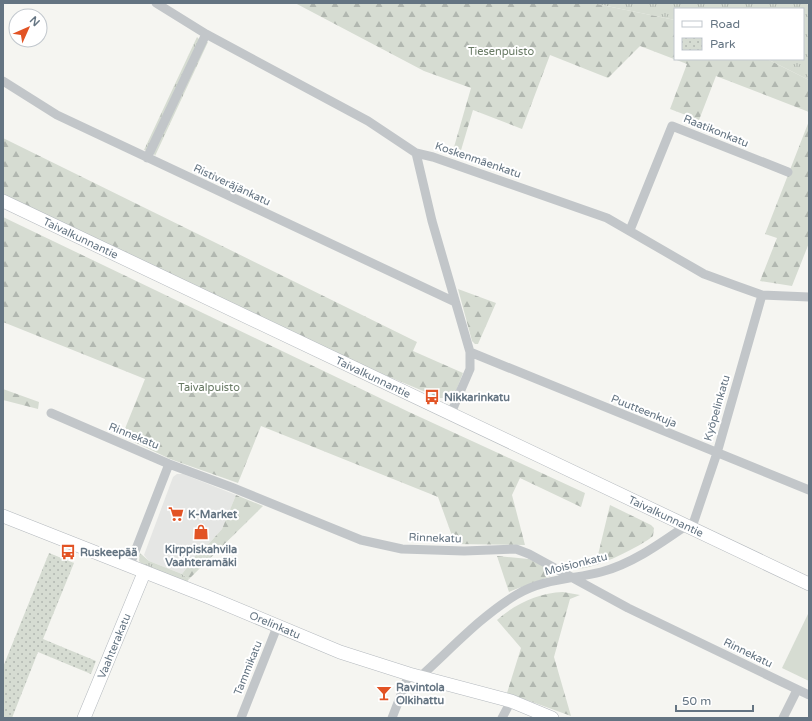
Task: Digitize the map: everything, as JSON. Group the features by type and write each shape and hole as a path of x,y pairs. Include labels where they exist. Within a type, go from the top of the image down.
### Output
{"main road":[{"name":"Taivalkunnantie","path":"3,202 809,584"},
{"name":"Orelinkatu","path":"3,516 144,573 206,596 340,652 415,675 511,701 552,718"},
{"name":"Vaahterakatu","path":"84,718 144,573"}],"street":[{"name":"Koskenmäenkatu","path":"156,3 206,34 368,121 416,153 433,157 607,218 705,274 762,295 809,297"},
{"path":"147,158 206,34"},
{"name":"Ristiveräjänkatu","path":"3,81 57,115 455,302"},
{"name":"Raatikonkatu","path":"630,230 672,126 788,172"},
{"path":"416,153 432,221 470,352 470,369 451,414"},
{"name":"Kyöpelinkatu","path":"689,526 717,454 762,295"},
{"name":"Puutteenkuja","path":"470,352 717,454 809,490"},
{"name":"Rinnekatu","path":"51,413 169,464 231,487 361,540 402,549 464,551 516,549 551,564 570,578 628,608 809,695"},
{"path":"130,567 169,464"},
{"name":"Moisionkatu","path":"415,675 517,594 554,580 602,571 638,557 689,526"},
{"name":"Tammikatu","path":"241,718 278,627"},
{"path":"392,718 415,675"},
{"path":"784,718 797,690"},
{"path":"502,718 511,701"}],"shaded area":[{"path":"177,474 183,474 236,495 222,529 205,548 200,550 182,574 149,561 144,555 173,477"}],"green space":[{"name":"Tiesenpuisto","path":"295,3 592,3 674,20 674,59 640,46 608,78 550,55 522,129 473,110 459,157 452,154 471,88 424,71"},
{"path":"592,3 805,3 809,5 809,80 769,60 804,60 804,8 674,8 674,20"},
{"path":"197,37 200,40 147,151 144,150"},
{"path":"205,42 208,42 155,156 153,152"},
{"name":"Tiesenpuisto","path":"677,60 769,60 809,80 809,112 716,76 699,120 670,109 687,64"},
{"path":"809,121 809,243 792,286 760,281 777,238 765,234"},
{"path":"3,138 417,342 413,351 463,373 454,396 452,398 440,398 375,371 3,194"},
{"name":"Taivalpuisto","path":"3,217 409,412 585,493 581,507 520,478 512,495 525,545 455,544 438,497 261,426 238,483 170,459 122,436 145,379 3,322"},
{"path":"458,289 496,303 478,344 475,344 472,341"},
{"path":"3,389 39,402 38,409 3,400"},
{"path":"236,495 263,506 189,579 182,574 200,550 205,548 222,529"},
{"path":"610,505 651,525 654,528 653,536 636,547 611,559 585,568 574,569 567,567 598,555"},
{"path":"49,553 74,563 43,639 96,661 91,674 38,652 12,718 3,718 3,667"},
{"path":"140,553 149,561 182,574 189,579 186,583 141,563 139,561"},
{"path":"497,556 529,559 550,569 552,575 509,592"},
{"path":"563,592 580,595 570,599 554,657 571,716 507,693 521,648 497,620 511,609 527,600"},
{"path":"809,614 809,681 782,668"}],"place":[{"name":"Nikkarinkatu","path":"432,397"},
{"name":"K-Market","path":"176,514"},
{"name":"Kirppiskahvila Vaahteramäki","path":"201,532"},
{"name":"Ruskeepää","path":"68,552"},
{"name":"Ravintola Olkihattu","path":"384,693"}]}
